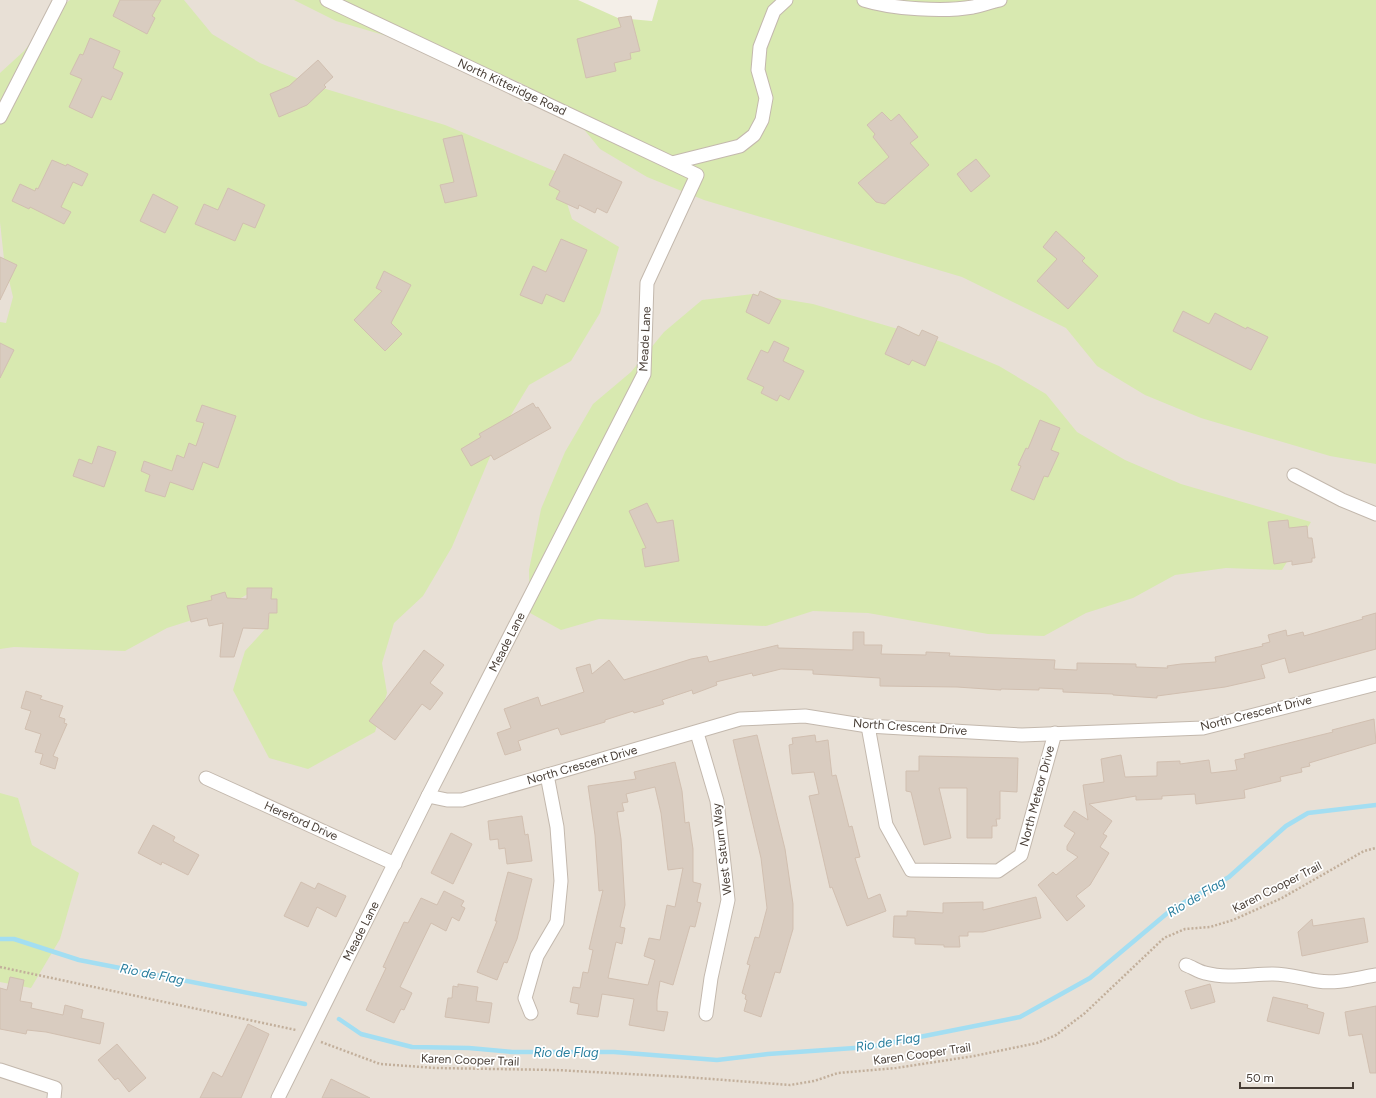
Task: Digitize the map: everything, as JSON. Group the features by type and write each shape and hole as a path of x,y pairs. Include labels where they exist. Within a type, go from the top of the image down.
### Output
{"street":[{"path":"0,117 60,0"},
{"name":"North Kitteridge Road","path":"327,0 343,3 696,175"},
{"path":"672,163 740,146 754,135 762,120 766,98 758,70 760,47 774,11 786,0"},
{"path":"864,0 884,5 941,8 972,7 1000,0"},
{"name":"Meade Lane","path":"278,1098 428,796 644,374 647,283 696,175"},
{"path":"1294,475 1342,500 1376,514"},
{"name":"North Crescent Drive","path":"428,796 447,800 462,800 697,733 740,719 806,716 868,726 1022,735 1203,728 1376,684"},
{"name":"North Meteor Drive","path":"868,726 886,825 911,870 998,872 1021,856 1054,733"},
{"name":"West Saturn Way","path":"697,733 717,801 728,900 706,1014"},
{"path":"531,1013 525,998 537,956 557,922 561,881 557,827 548,775"},
{"name":"Hereford Drive","path":"206,778 395,864"},
{"path":"1186,964 1204,973 1212,975 1245,976 1273,974 1299,976 1318,981 1336,981 1376,974"},
{"path":"0,1070 55,1088 54,1098"}],"path":[{"name":"Karen Cooper Trail","path":"320,1042 380,1064 436,1068 556,1070 685,1077 790,1085 814,1081 838,1073 896,1068 974,1056 1037,1044 1056,1035 1085,1013 1164,938 1185,929 1210,927 1232,920 1282,898 1364,851 1376,848"},
{"path":"0,967 298,1030"}],"shaded area":[{"path":"0,0 502,0 1376,425 1376,1098 0,1098"}],"green space":[{"path":"70,0 184,0 212,34 260,63 316,86 445,125 557,172 572,219 619,247 600,313 571,361 529,385 500,433 452,547 423,596 394,623 382,663 387,693 375,732 308,769 269,758 233,690 245,651 266,628 273,602 248,594 214,613 167,628 125,651 14,647 0,649 0,322 6,323 13,297 4,259 0,222 0,73 24,51 57,10"},
{"path":"294,0 578,0 618,18 652,21 658,0 1376,0 1376,464 1330,456 1201,418 1145,395 1097,366 1066,328 962,277 704,200 647,177 600,149 569,111 521,83 465,59 336,21"},
{"path":"753,294 813,304 942,342 999,366 1046,394 1077,432 1125,460 1181,484 1311,522 1282,570 1226,568 1175,575 1133,598 1086,613 1044,636 988,634 868,613 813,611 766,626 599,619 561,630 530,613 529,570 541,509 565,452 593,404 631,372 664,332 702,300"},
{"path":"0,793 18,798 32,845 79,873 60,939 31,988 0,982"}],"building":[{"path":"120,0 161,0 152,16 155,18 147,34 113,16"},
{"path":"631,16 640,51 630,53 631,59 614,63 616,71 586,78 577,39 621,27 618,18"},
{"path":"90,38 120,51 113,68 123,73 111,100 102,96 92,118 69,107 82,79 70,74 80,54 83,55"},
{"path":"318,60 333,77 324,85 326,87 307,105 279,117 270,94 289,86"},
{"path":"882,112 891,121 899,114 918,137 910,143 929,165 885,204 876,202 858,183 889,157 873,137 875,134 867,125"},
{"path":"462,135 477,196 445,203 440,185 454,182 443,139"},
{"path":"564,154 622,182 607,213 597,208 595,213 579,205 578,209 556,199 560,191 549,185"},
{"path":"976,159 990,176 971,192 957,174"},
{"path":"52,160 66,166 67,164 88,174 82,186 73,182 61,207 71,212 64,224 30,207 29,209 12,201 20,184 35,191 36,188 38,189"},
{"path":"228,188 265,205 255,228 243,223 235,241 195,224 204,204 218,210"},
{"path":"153,194 178,207 165,233 140,221"},
{"path":"1056,231 1085,258 1082,261 1098,276 1068,309 1037,281 1057,259 1043,247"},
{"path":"561,239 587,250 564,302 546,294 542,304 520,295 533,266 546,272"},
{"path":"0,257 17,265 0,300"},
{"path":"384,271 411,285 391,323 402,334 385,351 354,320 382,291 376,288"},
{"path":"760,291 781,301 769,324 746,312 753,294 758,296"},
{"path":"1183,311 1209,324 1215,313 1246,329 1247,327 1268,337 1251,370 1173,331"},
{"path":"898,326 919,336 922,330 938,337 925,366 912,360 909,365 885,354"},
{"path":"774,341 789,348 783,361 804,371 789,400 780,395 777,401 761,393 764,387 747,379 761,350 768,353"},
{"path":"0,343 14,350 0,378"},
{"path":"533,403 536,408 538,407 551,428 494,460 491,455 471,466 461,449 481,437 479,434"},
{"path":"202,405 236,416 218,468 203,462 193,490 170,482 165,497 145,491 150,475 141,471 144,461 172,471 177,455 184,458 189,443 196,446 204,423 196,421"},
{"path":"1040,420 1060,428 1051,450 1059,453 1048,477 1044,476 1034,500 1011,490 1021,466 1018,465 1026,448 1028,449"},
{"path":"98,446 116,452 104,487 73,476 79,459 92,464"},
{"path":"647,503 657,523 673,520 679,561 645,567 642,549 646,548 629,511"},
{"path":"1288,520 1289,528 1307,526 1308,538 1312,538 1315,558 1312,558 1312,562 1292,565 1292,561 1274,564 1268,522"},
{"path":"247,588 272,588 271,599 277,599 277,613 269,613 268,629 243,628 234,657 220,657 223,623 209,626 207,618 191,622 187,606 212,600 211,596 225,592 227,598 247,599"},
{"path":"1376,613 1376,649 1289,673 1285,658 1261,665 1265,678 1225,687 1157,696 1157,698 1063,692 1063,689 1039,688 1039,690 1001,690 957,687 880,686 880,678 813,674 813,670 781,669 753,676 752,673 716,682 717,685 693,694 692,690 662,700 664,704 634,713 633,711 605,720 605,722 561,735 558,728 518,741 521,750 505,755 497,733 511,728 504,709 538,697 541,706 584,692 576,668 590,664 592,674 609,660 624,680 691,659 707,656 709,662 778,645 778,648 853,650 853,632 864,632 864,645 882,645 881,654 926,655 926,652 950,653 949,656 1055,660 1054,669 1077,670 1077,663 1136,664 1136,667 1168,668 1167,666 1181,664 1216,662 1215,657 1263,646 1262,644 1270,642 1268,635 1286,630 1287,636 1303,632 1304,636 1363,619 1362,617"},
{"path":"424,650 444,665 430,683 443,693 430,710 422,704 395,740 369,721"},
{"path":"26,691 42,696 40,699 63,706 59,717 65,719 64,723 67,724 53,756 58,758 55,769 40,764 43,754 35,752 41,734 25,729 31,711 21,708"},
{"path":"1374,719 1376,743 1309,763 1310,766 1301,768 1302,772 1280,777 1281,781 1244,790 1245,798 1196,804 1195,794 1162,796 1162,799 1136,800 1136,796 1089,804 1112,821 1103,834 1107,836 1100,847 1109,853 1090,885 1076,896 1085,906 1067,921 1038,885 1053,872 1056,875 1078,857 1067,850 1067,846 1075,833 1064,826 1074,811 1088,820 1083,785 1104,782 1101,759 1121,755 1125,777 1157,776 1157,762 1180,761 1180,764 1209,760 1211,773 1237,770 1235,760 1245,758 1244,754 1333,732 1332,730"},
{"path":"757,735 785,849 793,904 793,929 780,973 775,972 761,1017 744,1011 747,1000 745,999 746,995 742,993 750,965 747,964 755,937 759,938 767,908 761,858 733,740"},
{"path":"815,735 816,742 828,740 832,776 836,775 849,827 852,826 860,857 855,858 868,899 880,894 886,911 847,926 832,887 830,888 809,796 819,794 814,772 792,774 789,745 793,744 792,738"},
{"path":"919,756 1018,758 1017,792 1000,791 1000,819 996,819 997,826 992,826 992,838 967,838 967,788 939,788 951,838 924,845 911,792 906,791 906,771 919,771"},
{"path":"675,762 682,791 685,823 689,822 693,849 693,882 701,884 697,902 701,903 695,927 690,926 673,985 660,981 657,1011 668,1012 664,1031 629,1025 634,999 602,994 598,1017 577,1014 579,1004 570,1002 573,987 580,988 583,972 588,973 593,950 589,949 603,890 599,891 595,835 588,786 636,779 634,772","holes":["655,787 661,813 668,870 683,868 675,907 667,905 660,940 649,938 644,956 655,960 648,985 608,978 616,942 622,944 625,928 620,927 625,905 621,839 617,812 624,811 622,803 628,802 626,794"]},
{"path":"522,816 525,835 528,834 532,861 507,864 505,848 499,849 498,839 490,840 488,821"},
{"path":"153,825 175,837 173,841 199,855 188,875 162,862 161,865 138,853"},
{"path":"451,833 472,844 453,884 431,873"},
{"path":"508,872 532,879 517,939 507,963 504,962 497,980 477,972 497,921 495,921"},
{"path":"301,882 315,889 318,883 346,896 336,917 317,907 308,927 284,916"},
{"path":"444,891 464,901 461,906 465,908 459,921 452,917 446,931 431,923 400,987 412,993 404,1010 401,1009 394,1023 366,1010 386,968 383,967 404,922 408,923 421,898 437,905"},
{"path":"1036,897 1041,918 983,932 968,932 968,936 959,936 960,947 915,944 915,938 893,937 894,916 907,916 907,911 943,913 943,903 983,902 983,910"},
{"path":"1364,918 1368,942 1302,956 1298,932 1312,919 1313,926"},
{"path":"10,977 24,980 20,1001 32,1003 31,1008 63,1015 65,1005 83,1010 81,1018 104,1023 100,1044 46,1032 27,1030 26,1034 0,1029 0,988 7,990"},
{"path":"458,984 478,987 476,1001 492,1003 489,1023 445,1017 448,998 452,998 453,986 458,987"},
{"path":"1210,984 1215,1002 1191,1009 1185,991"},
{"path":"1273,997 1308,1005 1307,1008 1324,1013 1319,1034 1267,1021"},
{"path":"1376,1006 1376,1073 1370,1073 1362,1034 1349,1036 1345,1012"},
{"path":"248,1024 269,1034 241,1098 200,1098 213,1072 222,1077"},
{"path":"117,1044 146,1078 129,1092 118,1078 115,1080 98,1060"},
{"path":"331,1079 370,1098 322,1098"}],"waterway":[{"name":"Rio de Flag","path":"339,1019 361,1034 412,1047 469,1048 512,1052 614,1052 717,1060 768,1054 869,1047 1020,1017 1090,978 1171,910 1229,877 1286,826 1308,813 1376,805"},
{"name":"Rio de Flag","path":"0,939 14,939 79,960 305,1004"}]}
